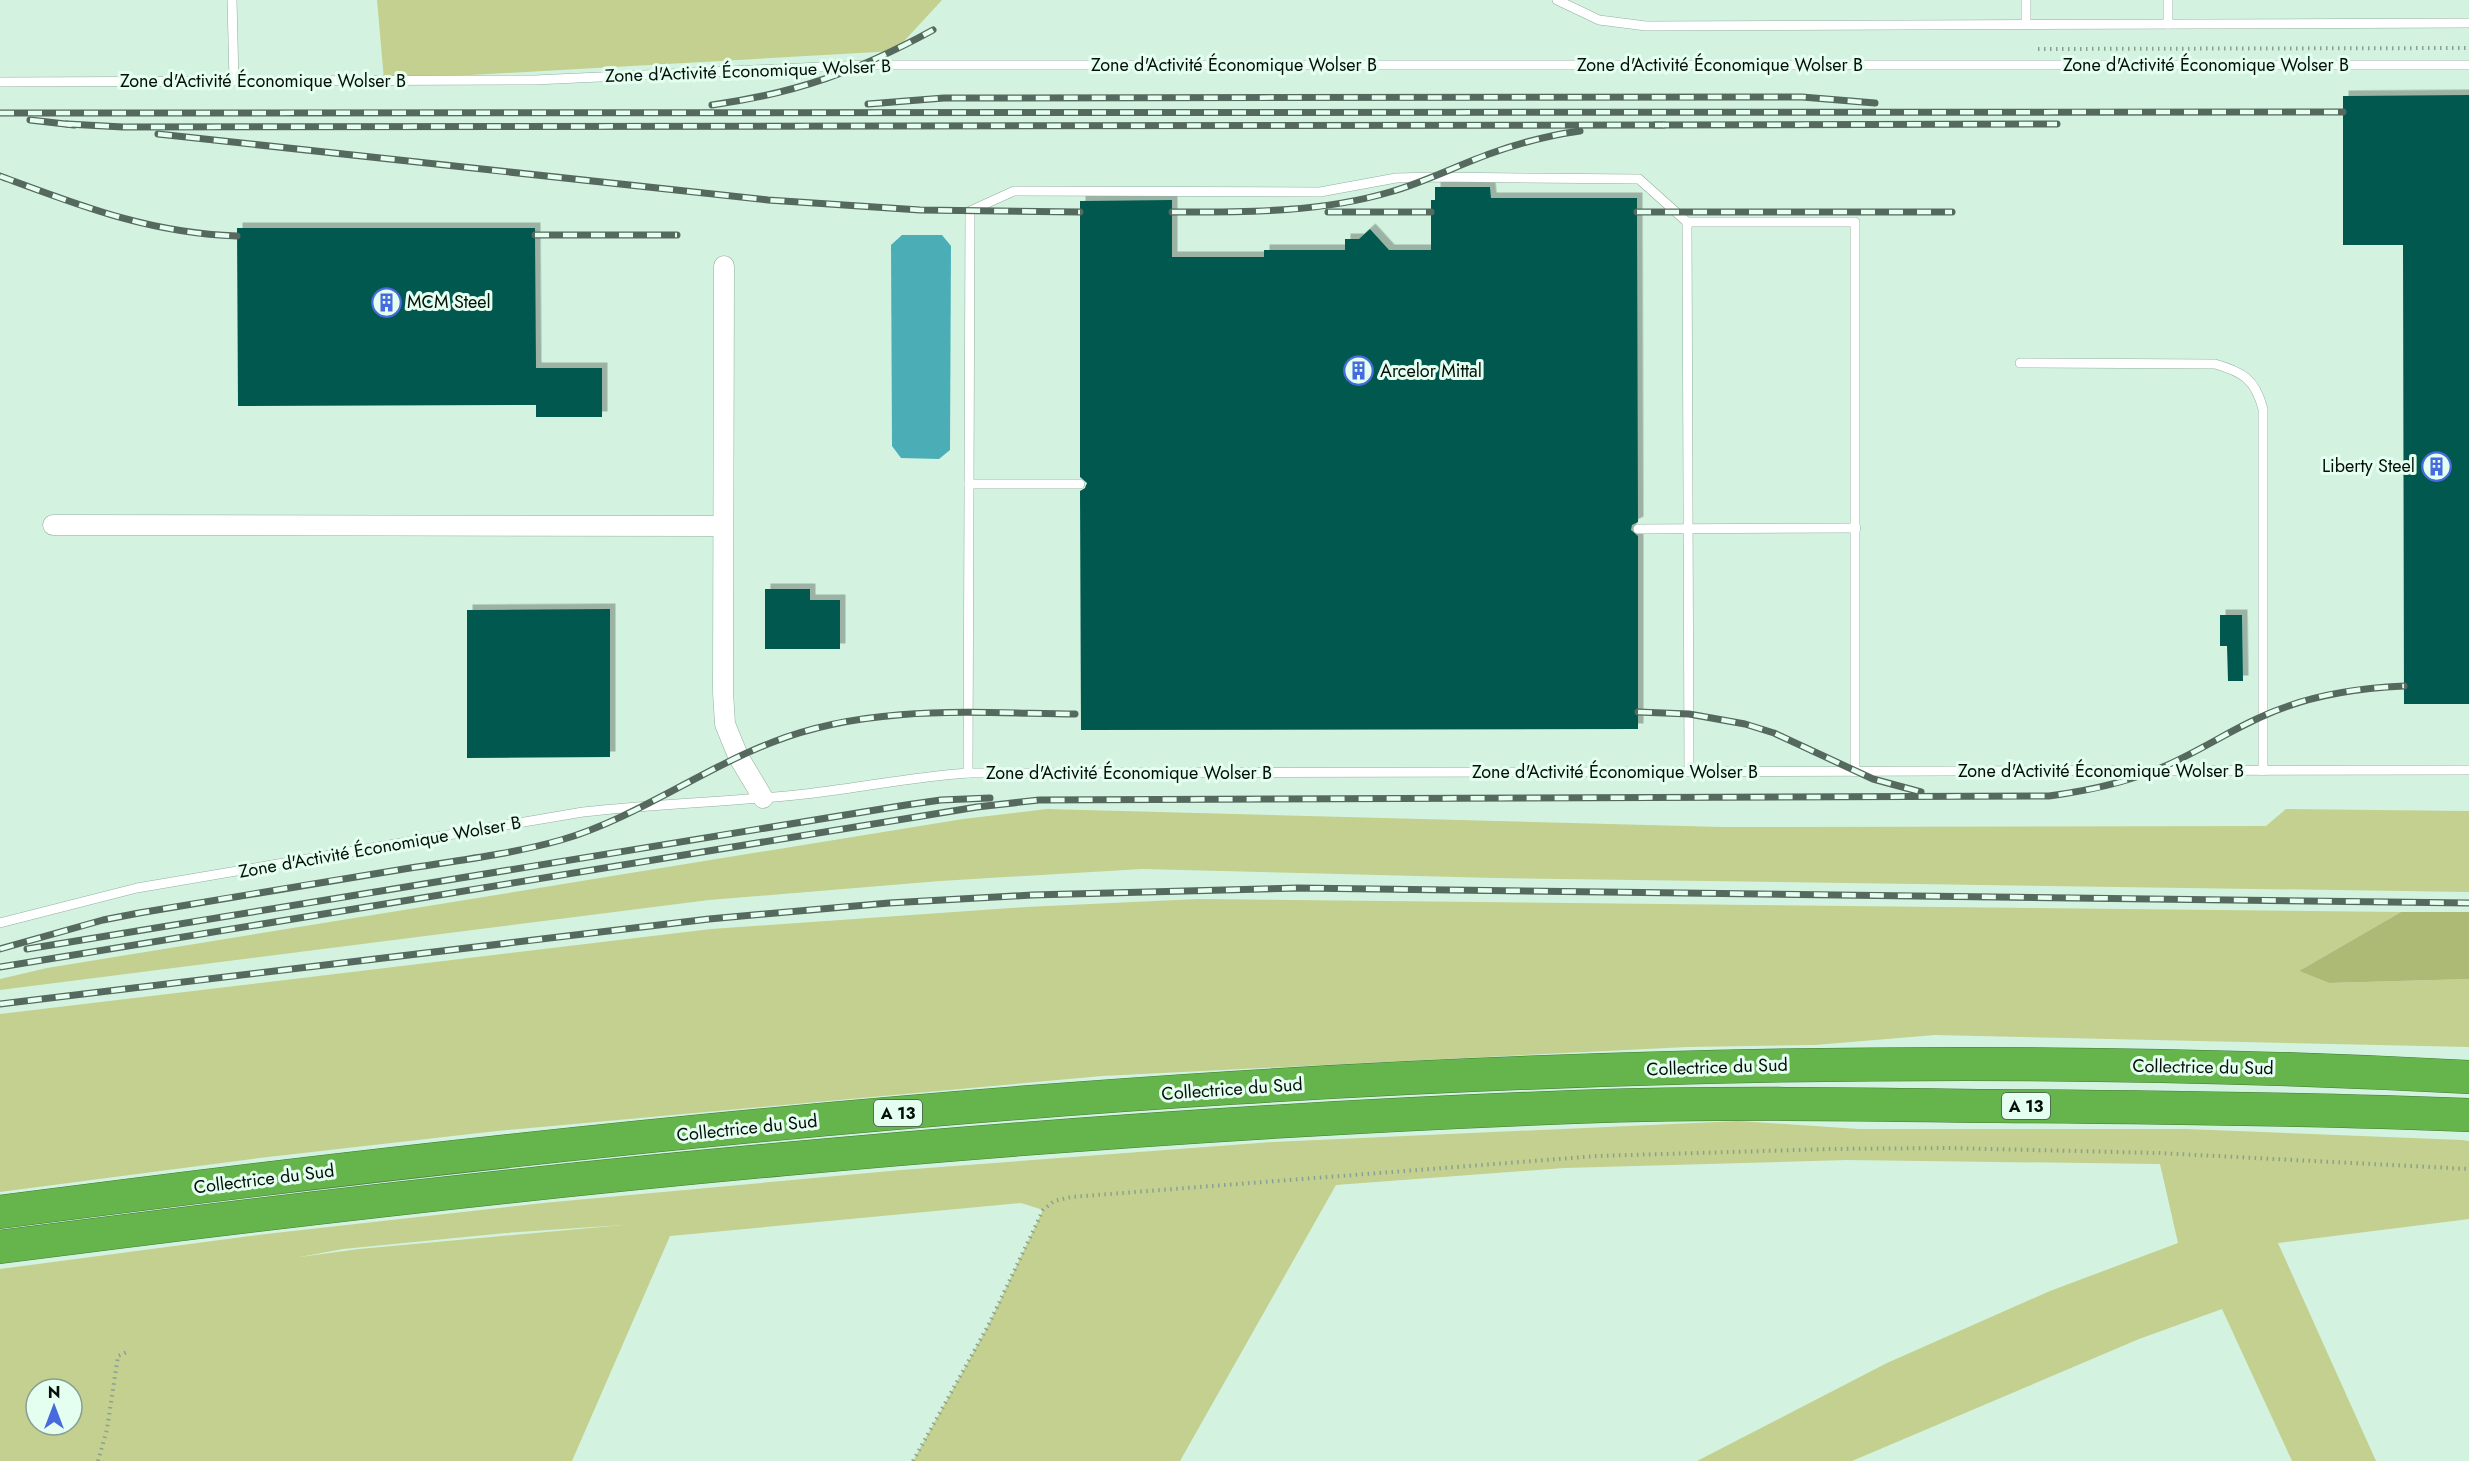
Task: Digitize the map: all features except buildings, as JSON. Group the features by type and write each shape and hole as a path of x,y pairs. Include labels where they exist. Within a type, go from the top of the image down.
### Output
{"highway":[{"name":"A 13","path":"2344,1070 2469,1059"},
{"name":"Collectrice du Sud","path":"0,1212 202,1185 526,1149 882,1115 1272,1086 1560,1072 1800,1065 2053,1063 2344,1070 2469,1077"},
{"name":"Collectrice du Sud","path":"0,1247 195,1222 555,1182 901,1150 1270,1122 1575,1107 1734,1103 2317,1109 2469,1115"},
{"name":"A 13","path":"2317,1109 2469,1130"}],"street":[{"path":"724,266 723,692 725,724 738,756 763,798"},
{"path":"53,525 723,526"}],"lane":[{"path":"232,0 234,81"},
{"path":"1557,0 1599,20 1646,26 2469,23"},
{"path":"2026,0 2026,24"},
{"path":"2168,24 2169,0"},
{"name":"Zone d'Activité Économique Wolser B","path":"0,82 534,80 866,65 2469,65"},
{"path":"968,773 970,211 1014,191 1320,192 1396,178 1433,177 1640,179 1687,222 1855,222 1855,772"},
{"path":"1687,222 1689,772"},
{"path":"2020,363 2215,364 2237,371 2248,379 2259,393 2263,409 2263,771"},
{"path":"969,484 1080,484"},
{"path":"1638,529 1856,528"},
{"name":"Zone d'Activité Économique Wolser B","path":"0,923 137,888 583,812 643,805 763,798 925,776 968,773 2469,770"}],"path":[{"path":"913,1461 988,1326 1043,1210 1054,1201 1071,1197 1597,1156 1830,1149 2087,1151 2469,1169"},
{"path":"98,1461 107,1429 118,1356 129,1350"}],"green space":[{"path":"377,0 942,0 895,51 384,80"},
{"path":"1047,809 1723,827 2266,826 2286,809 2469,811 2469,892 1496,878 1142,869 940,881 709,900 0,990 0,979 47,968 963,819"},
{"path":"1198,899 2401,912 2299,971 2329,983 2469,979 2469,1047 1935,1035 1815,1045 1687,1047 1102,1076 497,1131 259,1158 0,1192 0,1014 711,929 1026,907"},
{"path":"2401,912 2469,912 2469,979 2329,983 2299,971"},
{"path":"1739,1121 1859,1129 2186,1129 2469,1141 2469,1219 2278,1243 2376,1461 2292,1461 2222,1309 2139,1339 1852,1461 1697,1461 1887,1363 2050,1291 2178,1243 2160,1164 1847,1160 1564,1168 1336,1185 1180,1461 913,1461 988,1326 1043,1210 1021,1203 670,1236 572,1461 0,1461 0,1269 266,1234 543,1203 901,1170 1273,1142","holes":["623,1225 359,1249 300,1257 343,1249 506,1233"]}],"water":[{"path":"902,235 942,235 951,246 950,450 939,459 901,458 892,446 891,245"}],"railway":[{"path":"712,105 800,87 853,69 933,30"},
{"path":"868,104 944,98 1802,97 1875,103"},
{"path":"0,113 2343,112"},
{"path":"30,120 74,125"},
{"path":"67,124 123,127 1664,125"},
{"path":"1655,125 2057,124"},
{"path":"1172,212 1282,210 1363,199 1403,188 1513,146 1580,131"},
{"path":"158,134 768,200 920,210 1080,212"},
{"path":"0,176 59,198 145,224 174,230 237,236"},
{"path":"1328,212 1431,212"},
{"path":"1637,212 1952,212"},
{"path":"535,235 677,235"},
{"path":"0,967 977,807 1039,800 2049,796 2083,791 2149,773 2256,719 2298,703 2342,692 2404,686"},
{"path":"1638,712 1689,714 1745,724 1774,733 1873,779 1921,792"},
{"path":"0,949 103,920 139,913 521,850 561,840 589,831 642,807 746,753 810,730 847,721 923,713 1075,714"},
{"path":"27,949 906,805 941,800 990,798"},
{"path":"0,1004 709,919 889,903 1032,895 1298,888 2469,903"}],"place":[{"name":"MCM Steel","path":"386,302"},
{"name":"Arcelor Mittal","path":"1359,371"},
{"name":"Liberty Steel","path":"2436,466"}]}
